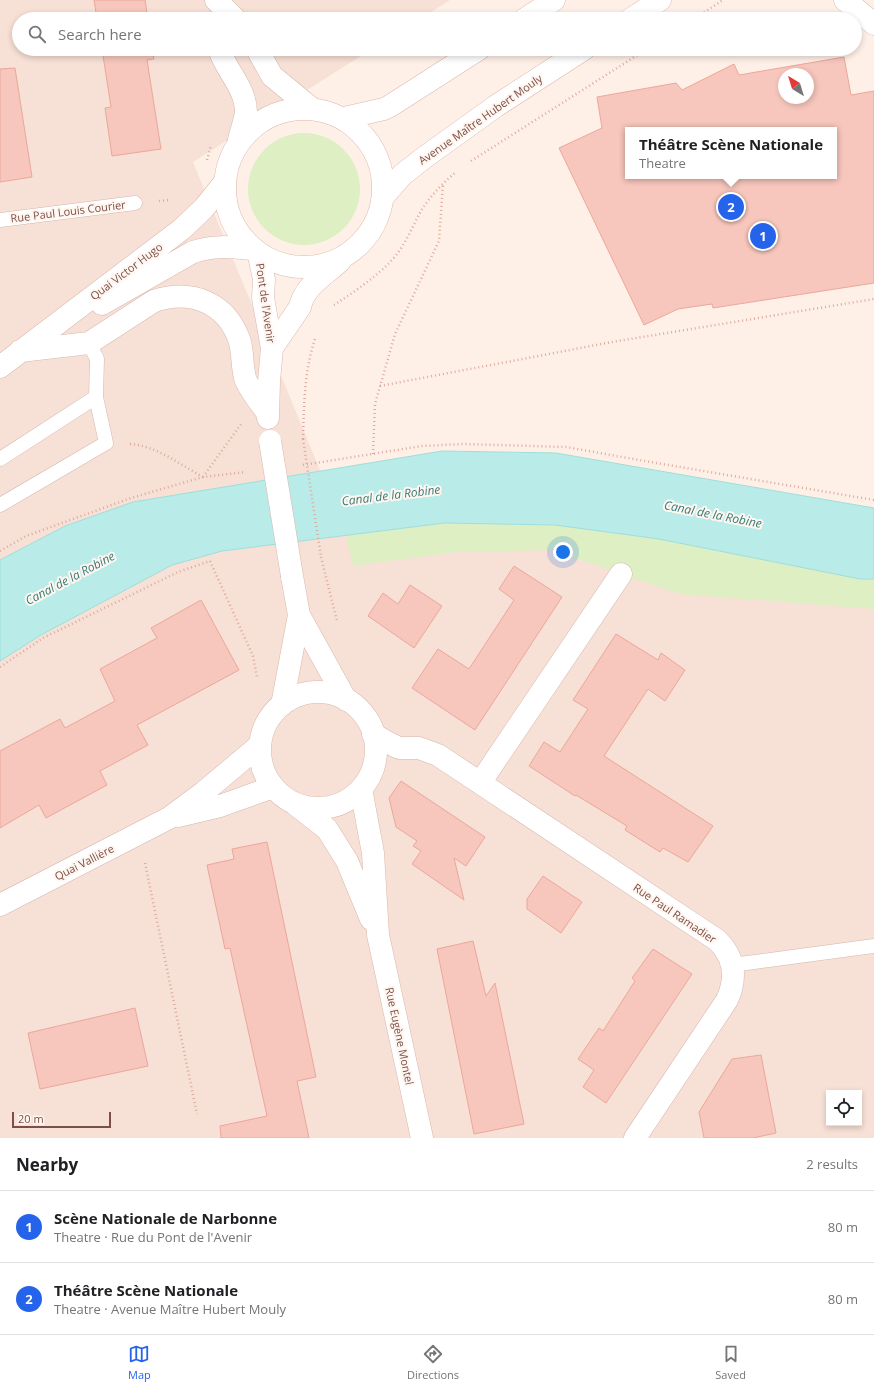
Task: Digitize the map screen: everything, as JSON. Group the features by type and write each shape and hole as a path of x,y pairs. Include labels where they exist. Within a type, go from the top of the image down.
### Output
{"main road":[{"path":"213,0 213,12"},
{"path":"216,0 228,12"},
{"path":"536,12 554,0"},
{"path":"642,12 660,0"},
{"path":"845,0 860,12"},
{"path":"862,14 874,24"},
{"path":"221,56 242,92 246,112 239,140 229,161 224,183 226,208 236,230 255,253"},
{"path":"261,56 272,76 310,108"},
{"path":"344,118 384,109 468,56"},
{"name":"Avenue Maître Hubert Mouly","path":"383,197 402,174 425,156 496,106 573,56"},
{"path":"239,140 259,122 284,110 310,108 328,111 344,118 362,132 375,151 382,174 383,197 377,220 364,240 346,255"},
{"name":"Quai Victor Hugo","path":"0,367 182,229 204,208 224,183"},
{"name":"Quai Victor Hugo","path":"20,351 193,252 202,249 217,246 255,253 286,265 306,267 326,264 346,255"},
{"name":"Pont de l'Avenir","path":"255,253 264,279 263,298 272,348"},
{"name":"Pont de l'Avenir","path":"272,348 300,307 301,300 308,289 329,272 346,255"},
{"path":"20,351 89,343 154,301 163,298 179,296 200,299 224,315 235,330 240,344 245,379 263,407 299,615 346,700"},
{"path":"263,407 268,386 272,348"},
{"path":"480,783 621,574"},
{"path":"282,705 299,615"},
{"path":"317,692 329,694 346,700 363,714 373,734 376,744 374,765 361,789 349,800 334,806 314,808 296,804 283,797 267,779 260,757 260,745 266,724 282,705 292,698 317,692"},
{"name":"Rue Paul Ramadier","path":"373,734 399,748 419,748 438,755 717,940 727,952 732,966 733,984 727,1000 635,1138"},
{"name":"Quai Vallière","path":"0,905 169,818 204,792 260,745"},
{"name":"Quai Vallière","path":"169,818 220,806 273,787"},
{"name":"Rue Eugène Montel","path":"361,789 374,853 378,935 422,1138"},
{"name":"Rue Eugène Montel","path":"296,804 327,829 347,861 378,935"}],"lane":[{"name":"Rue Paul Louis Courier","path":"0,220 135,203"},
{"path":"0,505 106,443 96,397 97,359 89,343"},
{"path":"0,459 96,397"},
{"path":"732,966 874,946"}],"path":[{"path":"705,12 723,0"},
{"path":"465,166 636,56"},
{"path":"206,167 212,140"},
{"path":"329,309 364,286 392,260 412,230 422,210 443,183 459,170"},
{"path":"443,183 439,241 395,334 375,404 373,454 422,446 463,444 566,447 874,500"},
{"path":"380,386 612,342 874,299"},
{"path":"316,333 310,353 304,393 303,439 321,557"},
{"path":"0,551 26,536 131,498 203,477 263,407"},
{"path":"106,443 142,445 155,450 203,477"},
{"path":"0,667 43,638 178,572 210,561 253,656"},
{"path":"138,834 197,1114"}],"shaded area":[{"path":"0,0 450,0 431,12 12,12 12,56 361,56 193,162 353,550 547,534 874,575 874,1138 0,1138"}],"green space":[{"path":"304,133 326,137 344,149 356,167 360,189 356,211 344,229 326,241 304,245 282,241 264,229 252,211 248,189 252,167 264,149 282,137"},
{"path":"444,523 555,525 659,539 860,579 874,579 874,609 680,594 552,550 456,552 353,566 346,535"}],"water":[{"name":"Canal de la Robine","path":"442,451 556,453 874,508 874,579 860,579 659,539 555,525 444,523 222,551 172,565 41,635 0,661 0,560 65,526 133,502"}],"building":[{"path":"94,0 145,0 147,12 96,12"},
{"path":"103,56 153,56 154,59 147,60 161,149 112,156 105,108 111,107"},
{"path":"844,57 851,95 874,91 874,283 713,308 712,304 678,309 644,325 559,148 602,128 597,97 676,83 682,90 734,64 739,75 778,68 778,104 814,104 814,68 780,68"},
{"path":"15,68 32,177 0,182 0,69"},
{"path":"514,566 562,597 475,730 412,688 438,649 469,669 514,600 499,589"},
{"path":"410,585 442,606 414,648 368,616 383,593 398,604"},
{"path":"201,600 239,670 137,725 148,745 100,771 107,785 46,818 39,805 0,828 0,751 60,719 65,728 115,701 100,669 157,638 151,628"},
{"path":"616,634 658,660 661,653 685,670 665,701 648,689 604,756 713,826 688,862 663,848 660,852 625,830 627,826 576,795 575,796 529,766 544,742 560,752 588,709 573,700"},
{"path":"401,781 485,837 466,866 454,858 464,900 412,864 421,851 413,846 417,841 396,827 389,798"},
{"path":"267,842 316,1077 297,1081 309,1138 221,1138 220,1126 267,1116 230,948 225,949 207,865 234,859 232,849"},
{"path":"543,876 582,902 561,933 527,909 527,899"},
{"path":"473,941 486,996 495,983 524,1124 474,1134 437,949"},
{"path":"653,949 692,974 606,1103 583,1087 594,1070 578,1059 599,1028 603,1031 635,981 632,978"},
{"path":"135,1008 148,1066 40,1089 28,1033"},
{"path":"761,1055 776,1133 753,1138 704,1138 699,1112 732,1059"}],"place":[{"name":"Théâtre Scène Nationale","path":"731,207"},
{"name":"Scène Nationale de Narbonne","path":"763,236"}]}
